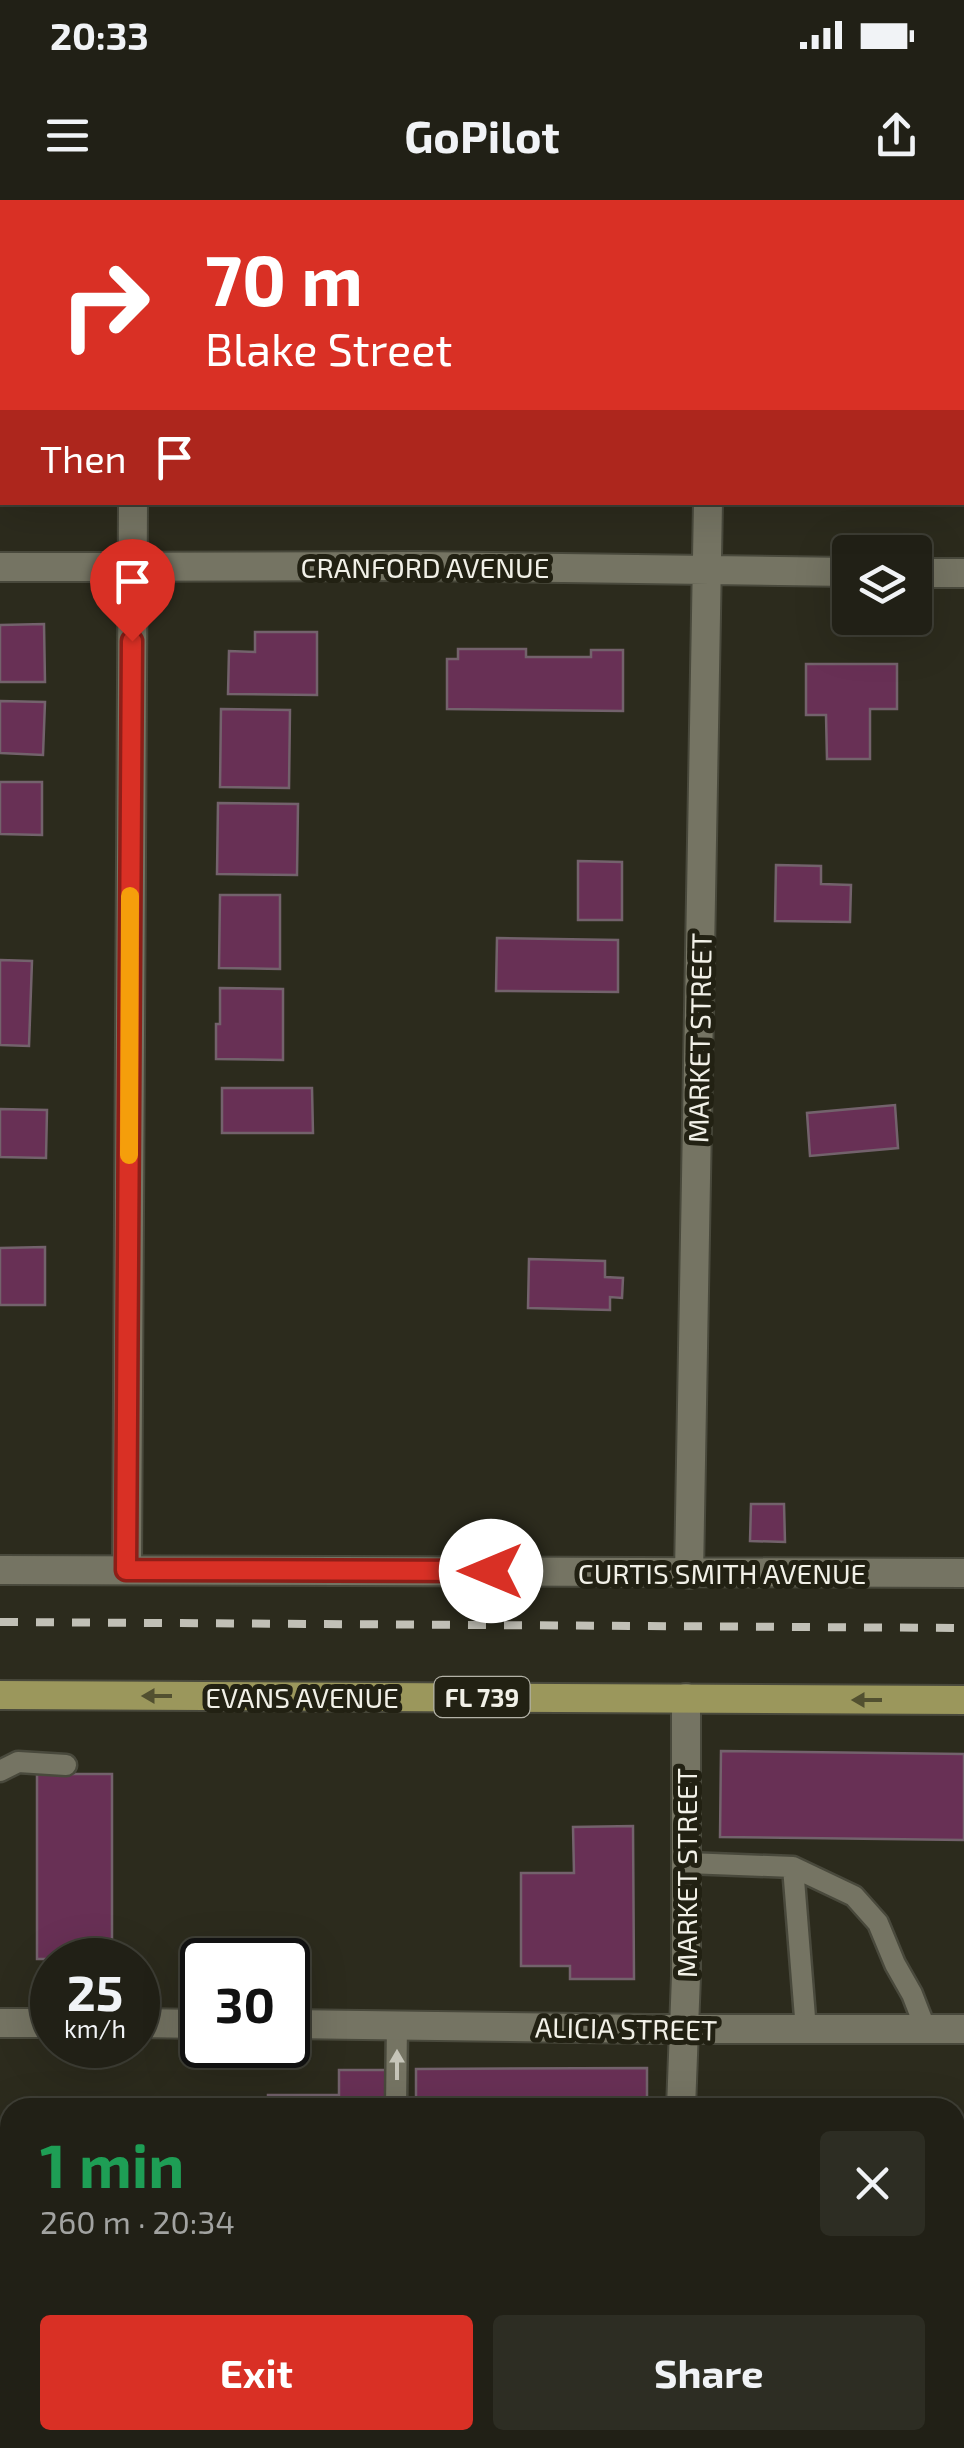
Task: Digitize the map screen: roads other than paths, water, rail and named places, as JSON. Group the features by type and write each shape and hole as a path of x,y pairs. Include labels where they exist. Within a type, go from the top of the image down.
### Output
{"main road":[{"name":"EVANS AVENUE","path":"0,1695 964,1700"}],"street":[{"path":"126,1570 133,505"},
{"name":"MARKET STREET","path":"689,1574 708,505"},
{"name":"CRANFORD AVENUE","path":"0,567 419,566 832,572"},
{"path":"932,573 964,573"},
{"name":"CURTIS SMITH AVENUE","path":"0,1570 964,1573"},
{"name":"MARKET STREET","path":"682,2098 686,1698"},
{"path":"0,2023 30,2023"},
{"name":"ALICIA STREET","path":"310,2024 964,2030"}],"lane":[{"path":"0,1770 18,1762 66,1765"},
{"path":"687,1864 793,1867 854,1896 878,1924 926,2030"},
{"path":"793,1867 806,2030"},
{"path":"396,2098 397,2024"}],"railway":[{"path":"0,1622 964,1628"}]}
